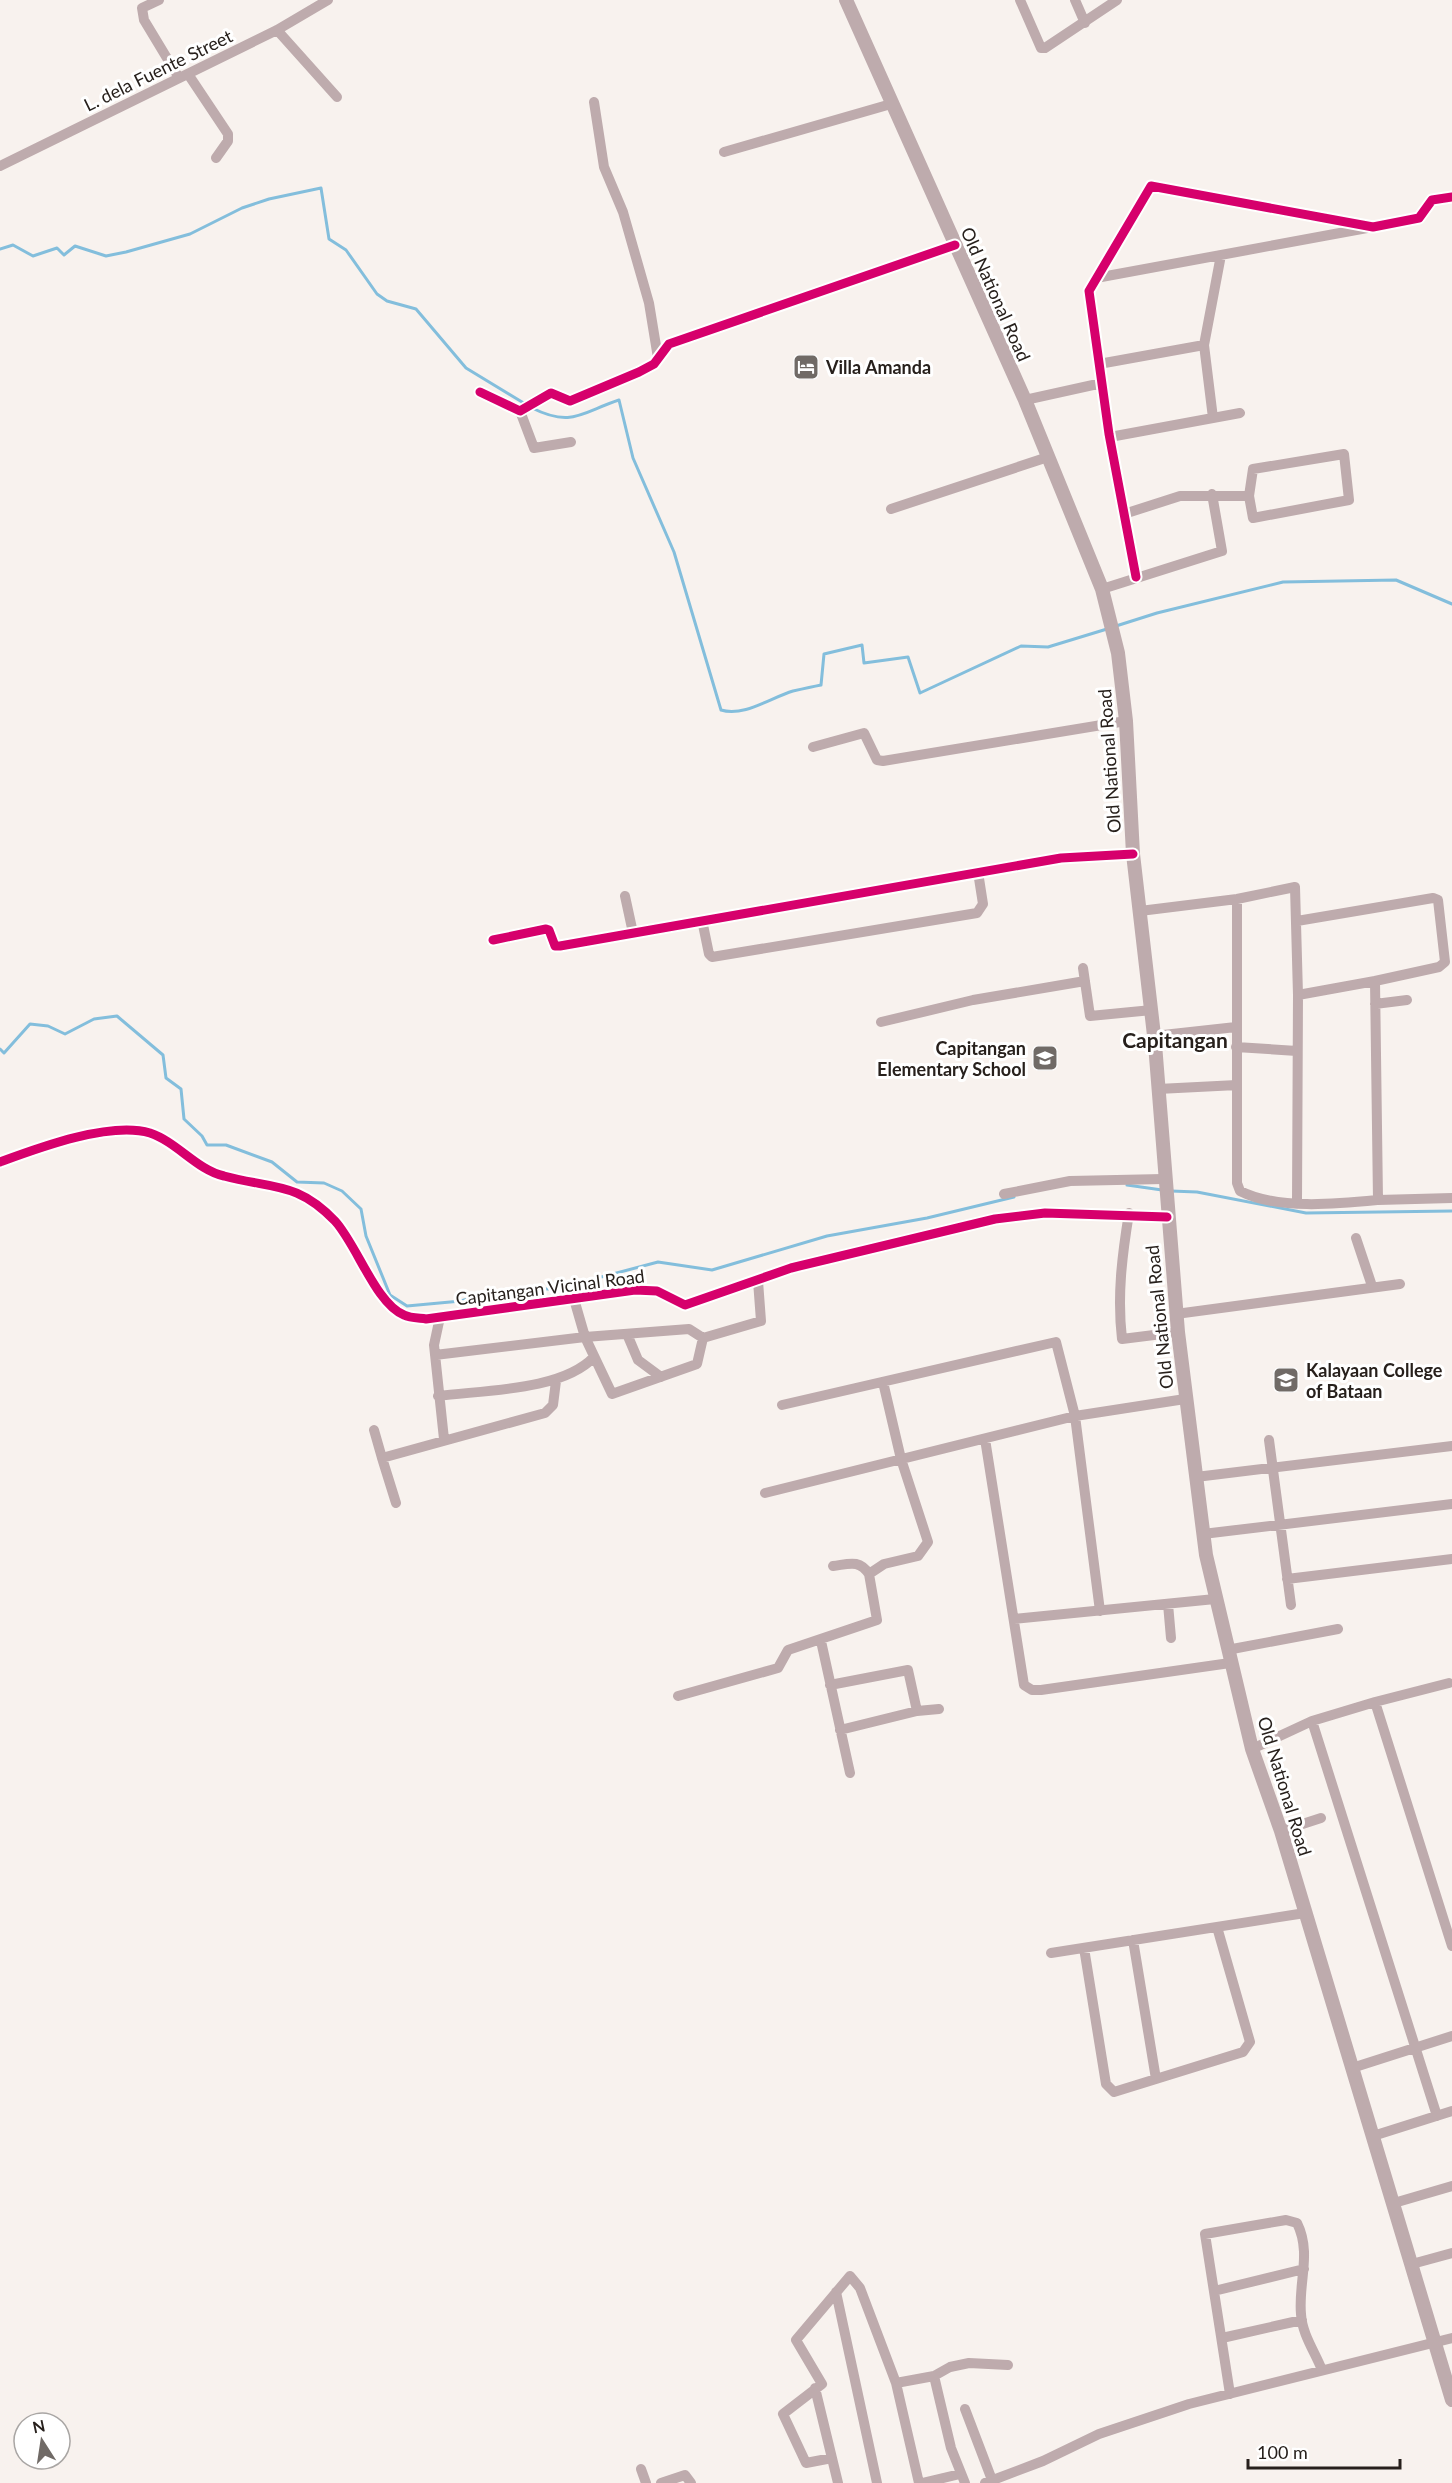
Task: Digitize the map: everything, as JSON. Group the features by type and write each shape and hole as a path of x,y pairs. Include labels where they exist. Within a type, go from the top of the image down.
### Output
{"main road":[{"name":"Old National Road","path":"846,0 1025,400 1102,589 1113,634 1126,721 1133,854 1152,1010 1164,1188 1176,1314 1203,1534 1215,1599 1252,1749 1281,1831 1452,2400"}],"street":[{"path":"159,0 142,8 144,20 228,134 228,141 216,158"},
{"name":"L. dela Fuente Street","path":"0,166 277,30 328,0"},
{"path":"1020,0 1041,48 1045,48 1085,23 1117,0"},
{"path":"1075,0 1085,23"},
{"path":"277,30 337,97"},
{"path":"594,102 604,167 623,212 649,303 658,358"},
{"path":"724,152 891,104"},
{"path":"1136,577 1110,437 1089,291 1151,186 1373,227"},
{"path":"1096,278 1419,218 1432,200 1452,197"},
{"path":"520,411 551,393 570,401 639,372 658,358 669,344 955,245"},
{"path":"1213,418 1204,345 1221,255"},
{"path":"1099,364 1204,345"},
{"path":"1025,400 1102,383"},
{"path":"480,392 520,411 534,448 571,441"},
{"path":"1110,437 1239,413"},
{"path":"1344,454 1349,500 1253,518 1249,496 1253,469 1344,454"},
{"path":"891,510 1048,457"},
{"path":"1124,514 1180,496 1212,494 1249,496"},
{"path":"1102,589 1222,551 1212,494"},
{"path":"813,747 864,733 873,755 877,760 883,761 1126,721"},
{"path":"493,939 546,929 555,946 560,946 1060,858 1133,854"},
{"path":"702,920 709,954 712,957 865,933 977,913 983,904 978,872"},
{"path":"1140,911 1237,899 1295,887 1298,995 1297,1203"},
{"path":"625,896 633,933"},
{"path":"1297,921 1433,898 1438,900 1445,962 1439,967 1298,995"},
{"path":"1237,899 1237,1183 1240,1191 1254,1197 1325,1205 1378,1200 1452,1198"},
{"path":"1083,968 1090,1016 1152,1010"},
{"path":"881,1022 973,1000 1085,981"},
{"path":"1375,981 1378,1200"},
{"path":"1375,1004 1407,1000"},
{"path":"1154,1036 1236,1027"},
{"path":"1236,1047 1297,1051"},
{"path":"1158,1089 1237,1085"},
{"name":"Capitangan Vicinal Road","path":"0,1162 36,1149 85,1136 126,1130 151,1133 223,1176 276,1184 309,1198 335,1221 355,1247 390,1306 404,1316 426,1319 635,1290 657,1292 685,1305 790,1268 995,1219 1045,1213 1129,1213 1167,1216"},
{"path":"1004,1194 1070,1181 1164,1188"},
{"path":"1129,1213 1118,1304 1122,1340 1178,1332"},
{"path":"1356,1238 1372,1286"},
{"path":"435,1355 585,1337 688,1329 703,1338 761,1322 758,1281"},
{"path":"1176,1314 1400,1284"},
{"path":"574,1299 585,1337 612,1394 697,1364 703,1338"},
{"path":"440,1317 435,1355 444,1439"},
{"path":"627,1334 638,1360 661,1377"},
{"path":"782,1405 1056,1342 1075,1416 1100,1611"},
{"path":"438,1396 556,1381 579,1370 594,1357"},
{"path":"382,1458 444,1439 545,1413 552,1405 556,1381"},
{"path":"869,1574 884,1564 918,1556 928,1542 901,1460 883,1382"},
{"path":"765,1493 1075,1416 1185,1399"},
{"path":"374,1430 396,1503"},
{"path":"985,1438 1024,1685 1032,1690 1228,1656 1338,1629"},
{"path":"1269,1440 1291,1605"},
{"path":"1196,1477 1452,1446"},
{"path":"1203,1534 1452,1504"},
{"path":"1287,1579 1452,1559"},
{"path":"678,1696 778,1668 788,1650 821,1641 877,1620 869,1574 863,1565 856,1563 833,1566"},
{"path":"1014,1619 1215,1599"},
{"path":"1168,1604 1171,1638"},
{"path":"821,1641 850,1773"},
{"path":"831,1685 908,1670 918,1711"},
{"path":"1252,1749 1312,1721 1449,1683"},
{"path":"1375,1702 1452,1946"},
{"path":"840,1730 918,1711 939,1709"},
{"path":"1312,1721 1437,2116"},
{"path":"1281,1831 1321,1818"},
{"path":"1051,1953 1305,1913"},
{"path":"1084,1948 1106,2084 1114,2092 1243,2052 1250,2042 1217,1927"},
{"path":"1133,1940 1156,2079"},
{"path":"1352,2068 1452,2036"},
{"path":"1373,2136 1452,2111"},
{"path":"1394,2204 1452,2186"},
{"path":"1230,2394 1205,2234 1286,2220 1297,2223 1304,2235 1302,2320 1306,2335 1322,2370"},
{"path":"1412,2264 1452,2253"},
{"path":"1214,2291 1304,2270"},
{"path":"832,2458 806,2463 783,2414 822,2383 796,2340 850,2276 860,2288 896,2383 921,2483 963,2479 951,2448 934,2376"},
{"path":"836,2292 877,2483"},
{"path":"1221,2338 1302,2320"},
{"path":"965,2409 989,2482 1099,2434 1189,2404 1452,2338"},
{"path":"896,2383 934,2376 950,2367 969,2363 1008,2365"},
{"path":"815,2388 838,2483"},
{"path":"641,2469 646,2483"},
{"path":"661,2483 685,2475 691,2483"}],"waterway":[{"path":"0,249 13,245 33,256 57,248 64,255 75,246 106,256 190,234 242,208 269,199 321,188 329,239 346,250 377,294 387,301 416,309 466,368 527,405"},
{"path":"532,408 557,417 567,417 577,416 619,400 633,458 674,552 721,710 748,709 793,691 821,685 824,654 862,645 864,663 908,657 920,693 1021,646 1048,647 1107,629"},
{"path":"1116,626 1157,613 1283,582 1396,580 1452,604"},
{"path":"0,1049 4,1053 30,1024 48,1026 65,1034 94,1019 117,1016 163,1055 166,1078 181,1089 184,1119 202,1136 207,1145 226,1145 272,1162 297,1182 324,1183 342,1191 361,1209 366,1236 390,1295 407,1306 461,1301 484,1294 516,1289 556,1289 658,1262 712,1270 827,1236 927,1218 1014,1197"},
{"path":"1127,1185 1162,1190"},
{"path":"1171,1191 1197,1192 1306,1213 1452,1211"}],"cycle path":[{"path":"1136,577 1109,434 1089,291 1151,186 1373,227 1419,218 1432,200 1452,197"},
{"path":"480,392 520,411 551,393 570,401 654,364 669,344 955,245"},
{"path":"493,940 546,929 549,930 555,946 560,946 1061,858 1133,854"},
{"path":"0,1162 95,1133 115,1130 150,1133 160,1137 214,1173 283,1188 308,1199 321,1208 343,1231 384,1299 406,1316 426,1319 635,1290 657,1291 685,1305 791,1268 995,1219 1045,1213 1167,1217"}],"place":[{"name":"Villa Amanda","path":"806,367"},
{"name":"Capitangan Elementary School","path":"1045,1058"},
{"name":"Kalayaan College of Bataan","path":"1286,1380"}],"district":[{"name":"Capitangan","path":"1175,1039"}]}
